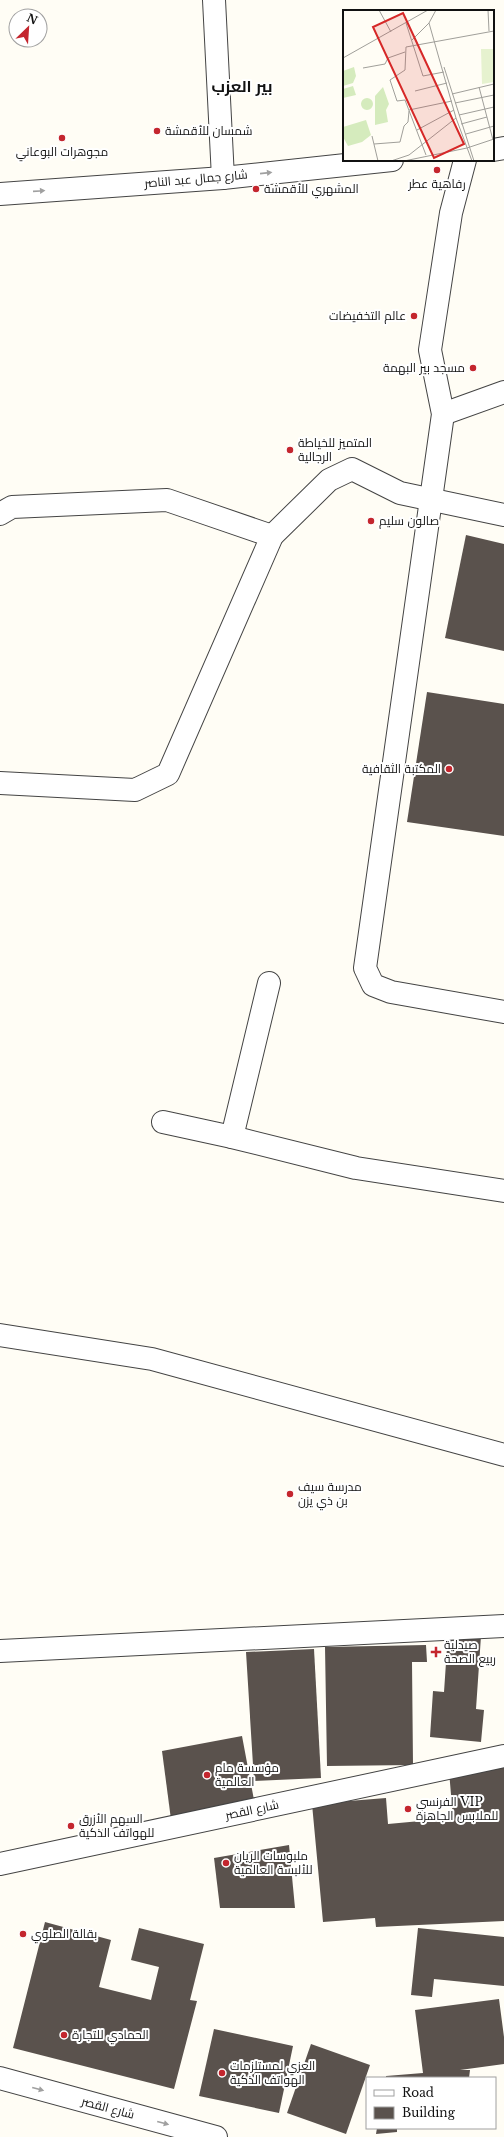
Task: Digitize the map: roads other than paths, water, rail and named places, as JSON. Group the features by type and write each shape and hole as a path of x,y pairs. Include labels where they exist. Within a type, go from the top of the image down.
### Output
{"street":[{"path":"214,0 224,178"},
{"path":"494,150 504,148"},
{"name":"شارع جمال عبد الناصر","path":"0,194 224,178 383,161"},
{"path":"465,161 451,213 430,350 443,414 365,968 373,985 391,992 504,1012"},
{"path":"443,414 504,392"},
{"path":"0,783 135,790 168,774 272,536 329,480 352,469 400,493 504,515"},
{"path":"0,514 12,507 166,500 272,536"},
{"path":"232,1137 269,982"},
{"path":"163,1122 232,1137 356,1168 504,1191"},
{"path":"0,1335 152,1359 504,1455"},
{"path":"0,1651 504,1626"},
{"name":"شارع القصر","path":"0,1864 504,1756"},
{"name":"شارع القصر","path":"0,2078 216,2137"}],"place":[{"name":"شمسان للأقمشة","path":"157,131"},
{"name":"مجوهرات البوعاني","path":"62,138"},
{"name":"رفاهية عطر","path":"437,170"},
{"name":"المشهري للأقمشة","path":"256,189"},
{"name":"عالم التخفيضات","path":"414,316"},
{"name":"مسجد بير البهمة","path":"473,368"},
{"name":"المتميز للخياطة الرجالية","path":"290,450"},
{"name":"صالون سليم","path":"371,521"},
{"name":"المكتبة الثقافية","path":"449,769"},
{"name":"مدرسة سيف بن ذي يزن","path":"290,1494"},
{"name":"صيدلية ربيع الصحة","path":"436,1652"},
{"name":"مؤسسة مام العالمية","path":"207,1775"},
{"name":"الفرنسي VIP للملابس الجاهزة","path":"408,1809"},
{"name":"السهم الأزرق للهواتف الذكية","path":"71,1826"},
{"name":"ملبوسات الريان للألبسة العالمية","path":"226,1863"},
{"name":"بقالة الصلوي","path":"23,1934"},
{"name":"الحمادي للتجارة","path":"64,2035"},
{"name":"العزي لمستلزمات الهواتف الذكية","path":"222,2073"}],"district":[{"name":"بير العزب","path":"242,86"}]}
